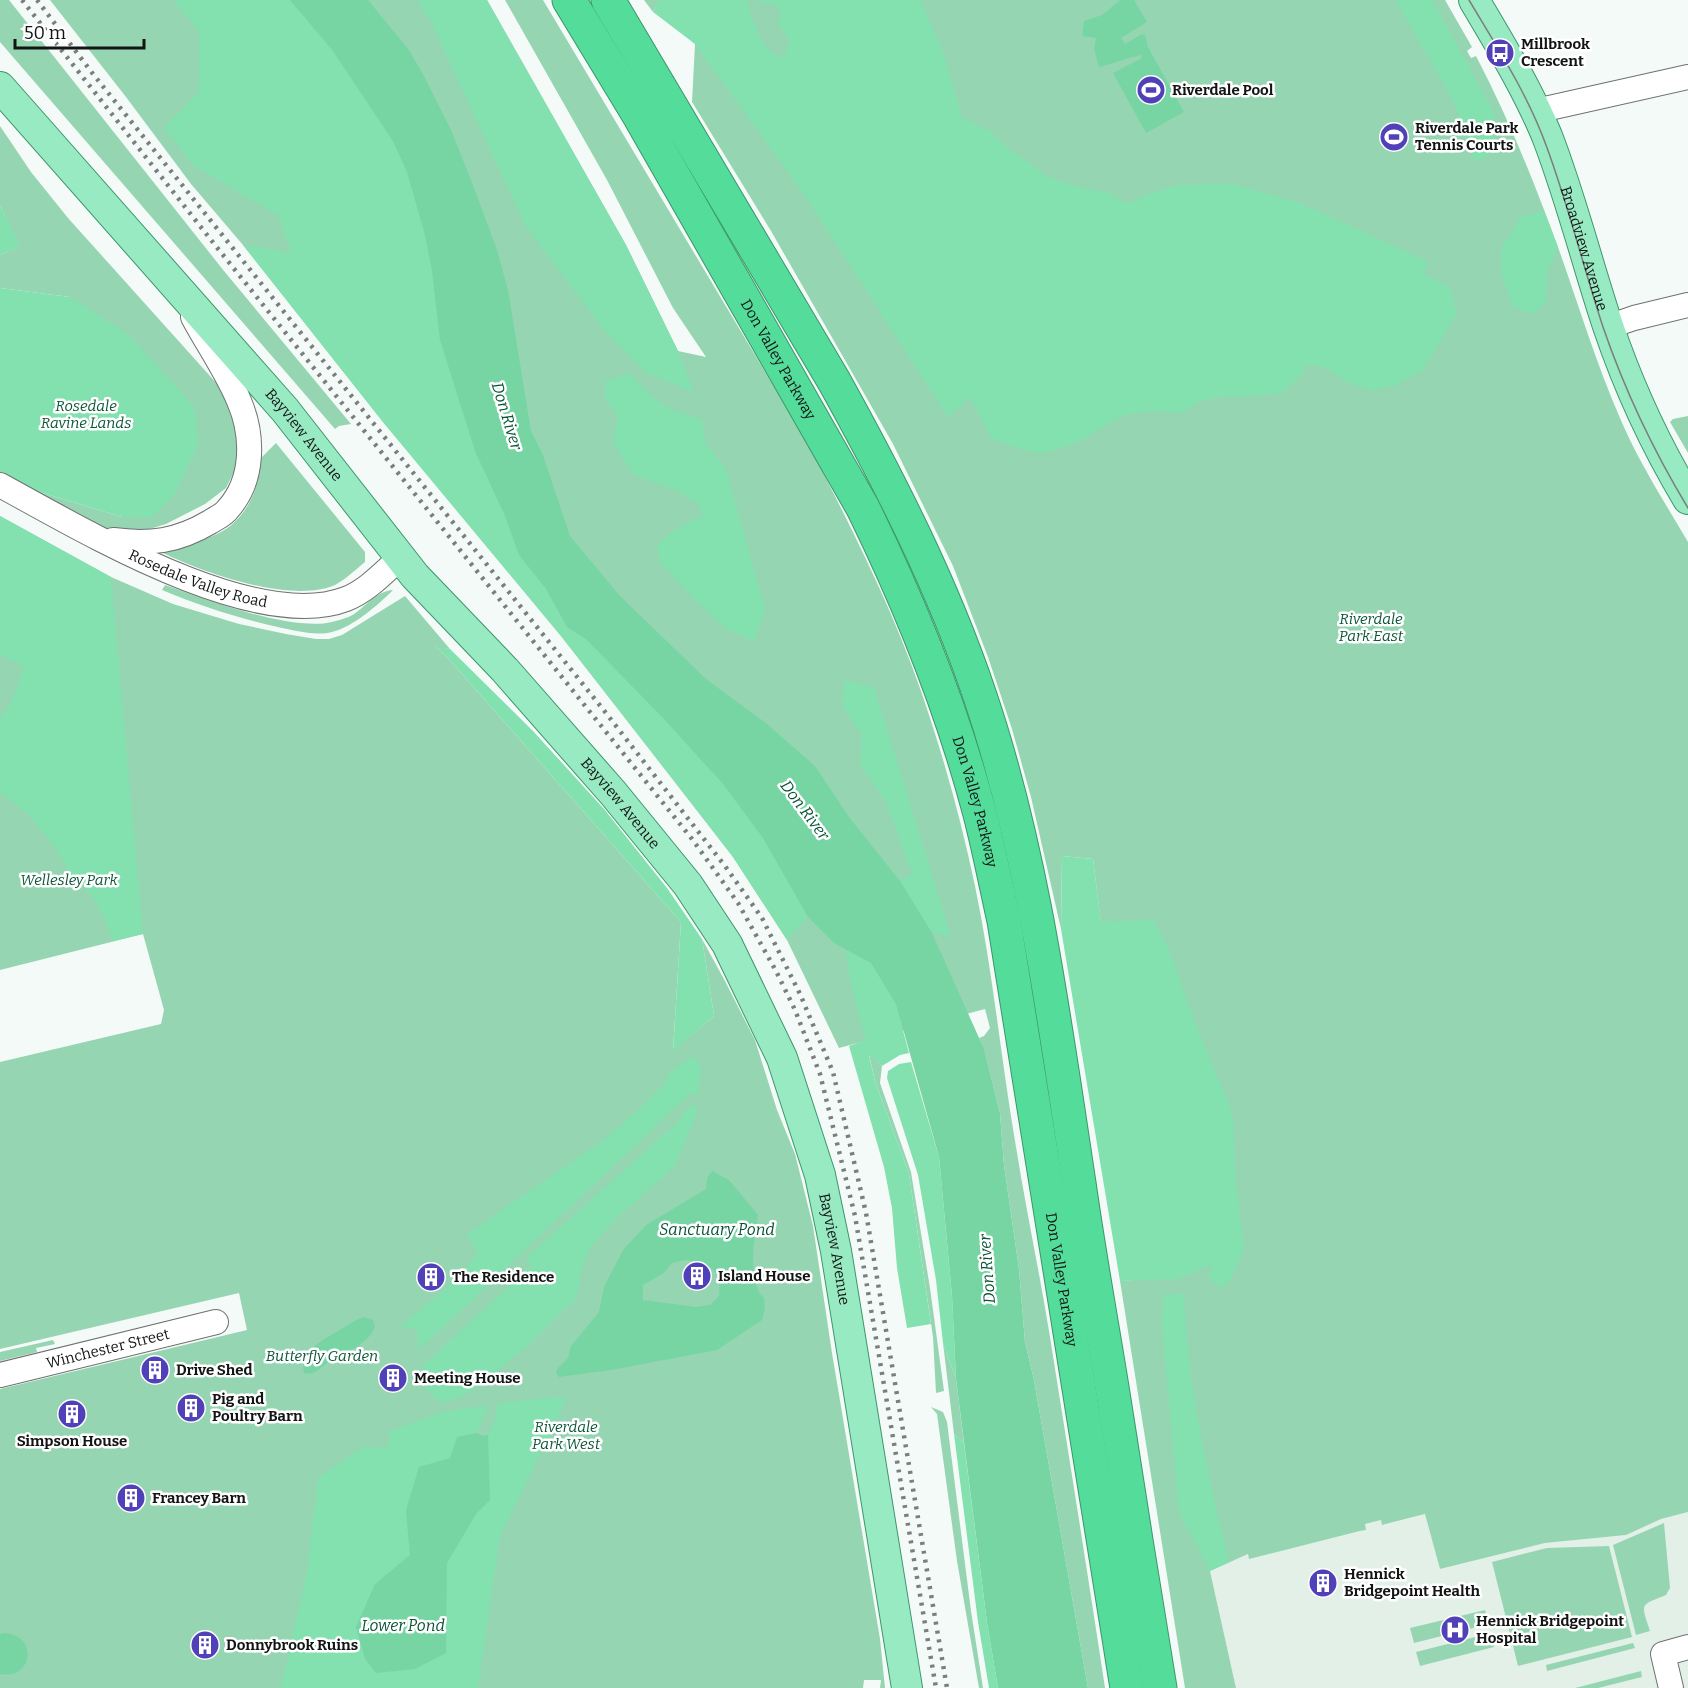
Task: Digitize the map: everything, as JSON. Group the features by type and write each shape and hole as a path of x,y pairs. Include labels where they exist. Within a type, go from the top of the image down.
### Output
{"highway":[{"name":"Don Valley Parkway","path":"569,0 640,117 863,508 894,570 923,640 953,725 980,814 1006,931 1127,1688"},
{"name":"Don Valley Parkway","path":"608,0 870,445 908,520 950,616 980,696 1007,787 1037,920 1160,1688"}],"main road":[{"name":"Broadview Avenue","path":"1474,0 1513,66 1536,111 1569,200 1608,327 1636,402 1688,499"},
{"name":"Bayview Avenue","path":"0,87 172,280 317,448 400,558 505,670 613,793 688,885 727,944 782,1058 823,1186 836,1251 903,1678"}],"street":[{"path":"1536,111 1688,77"},
{"path":"96,538 125,542 166,541 193,532 227,511 243,488 249,462 248,436 240,402 172,280"},
{"path":"1608,327 1688,305"},
{"name":"Rosedale Valley Road","path":"0,485 96,538 190,580 226,593 278,604 306,606 327,604 348,598 365,588 400,558"},
{"name":"Winchester Street","path":"0,1375 216,1322"},
{"path":"1671,1688 1663,1654 1688,1647"}],"shaded area":[{"name":"Hennick Bridgepoint Hospital","path":"1688,1512 1688,1688 1236,1688 1210,1571 1241,1556 1248,1554 1250,1558 1365,1530 1364,1524 1381,1520 1383,1525 1426,1514 1440,1569 1545,1543 1625,1535 1661,1519"}],"green space":[{"path":"0,0 9,0 224,271 351,424 335,429 0,42"},
{"path":"50,0 487,0 626,245 678,351 706,357 673,308 607,180 505,0 543,0 810,447 891,614 930,718 960,822 981,918 1105,1688 1088,1688 1034,1380 1025,1342 1019,1269 1004,1165 1000,1113 979,1038 984,1036 990,1028 985,1009 839,1048 787,940 733,857 561,636 383,422 243,245 191,184"},
{"path":"173,0 290,0 338,59 369,102 395,146 411,181 432,271 505,516 519,555 546,589 567,627 586,639 663,718 723,784 763,838 808,917 787,940 733,857 662,765 561,636 383,422 243,245 291,253 279,216 193,165 164,128 199,92 199,31"},
{"path":"418,0 487,0 626,245 678,351 694,393 645,372 607,334 525,225 433,26"},
{"name":"Riverdale Park East","path":"644,0 1445,0 1472,47 1467,51 1471,58 1476,56 1521,152 1559,250 1603,376 1627,434 1688,542 1688,1512 1661,1519 1626,1535 1545,1543 1440,1569 1425,1514 1382,1525 1381,1520 1365,1524 1366,1530 1249,1559 1248,1554 1210,1571 1236,1688 1185,1688 1120,1281 1160,1278 1131,1167 1093,859 1062,856 1061,929 1031,797 1012,729 988,657 953,566 893,444 771,231 692,102 695,44 658,8 658,3 653,12"},
{"path":"659,0 747,0 762,40 780,57 786,55 789,40 779,25 780,10 774,4 761,3 760,0 920,0 944,54 962,117 991,132 1009,149 1050,178 1085,189 1106,192 1127,204 1178,185 1233,184 1300,203 1427,261 1425,275 1449,287 1457,313 1423,370 1394,386 1371,390 1348,383 1327,368 1307,364 1299,378 1281,393 1247,397 1224,396 1201,401 1182,413 1152,411 1123,415 1082,440 1051,452 1037,453 992,439 970,397 948,417 805,196 695,44 653,12"},
{"path":"1396,0 1432,0 1495,114 1490,127 1499,150 1477,161 1472,155 1453,101"},
{"path":"0,126 31,172 68,218 219,386 230,404 237,428 238,448 235,470 226,488 205,504 166,524 143,531 105,529 33,490 122,517 70,297 0,288 0,255 19,246 0,206"},
{"path":"0,206 20,246 0,255"},
{"path":"1544,211 1558,247 1547,272 1546,303 1532,314 1513,306 1501,274 1502,245 1512,234 1520,217"},
{"name":"Rosedale Ravine Lands","path":"0,288 70,297 128,334 195,408 198,445 174,495 152,517 122,517 33,490 0,472"},
{"path":"629,373 661,403 678,412 702,419 706,444 726,469 765,609 754,641 725,628 660,562 657,546 673,531 703,515 699,505 678,491 634,475 613,443 618,417 606,400 605,382"},
{"path":"1688,416 1688,453 1670,422 1673,419"},
{"path":"276,443 365,552 365,562 335,585 317,590 295,591 248,584 201,569 163,553 227,529 243,513 254,493 259,460"},
{"path":"0,516 111,577 173,604 239,624 286,634 316,639 329,639 342,635 405,596 450,649 436,647 681,922 673,1050 714,1016 702,939 755,1040 777,1110 795,1154 813,1226 880,1639 885,1688 880,1688 881,1680 864,1680 863,1688 0,1688 0,1389 247,1330 239,1293 0,1349 0,1062 161,1024 164,1010 143,934 0,970"},
{"name":"Wellesley Park","path":"0,516 111,577 143,934 113,941 105,919 92,896 67,868 56,848 28,814 0,792 0,719 12,701 24,666 0,655"},
{"path":"165,585 248,612 315,624 349,617 377,596 393,590 373,609 340,629 332,632 307,633 221,612 162,590"},
{"path":"435,646 450,649 533,731 604,809 667,888 702,939 714,1016 673,1051 681,922"},
{"path":"845,681 874,687 951,936 932,933 900,881 912,874 886,802 860,764 862,735 842,706"},
{"path":"1062,856 1093,859 1101,922 1153,920 1168,947 1196,1025 1230,1107 1233,1118 1236,1186 1244,1249 1231,1279 1223,1288 1208,1276 1213,1264 1178,1279 1120,1281 1061,929"},
{"path":"845,950 871,963 896,1004 909,1053 900,1055 882,1066 869,1055 875,1081 909,1174 931,1324 907,1328 897,1268 892,1208 884,1167 849,1046 866,1040 852,989"},
{"path":"869,1054 882,1066 880,1083 911,1172 944,1391 936,1393 933,1337 909,1174 875,1081"},
{"path":"692,1057 698,1060 701,1069 698,1094 690,1094 684,1099 418,1350 417,1329 399,1327 457,1279 478,1253 467,1234 598,1144 633,1115 665,1083 669,1073"},
{"path":"911,1062 939,1157 952,1296 956,1379 943,1343 936,1280 918,1175 887,1078 888,1071 899,1064"},
{"path":"697,1106 696,1116 675,1165 621,1214 591,1246 580,1273 580,1286 574,1302 526,1347 476,1388 460,1397 440,1403 414,1374 531,1266 526,1258 678,1122 689,1107"},
{"path":"1184,1294 1194,1395 1206,1463 1229,1562 1210,1571 1179,1512 1162,1327 1163,1295"},
{"path":"53,1340 55,1344 36,1348 37,1352 0,1361 0,1352"},
{"path":"943,1343 956,1379 964,1443 954,1434"},
{"path":"555,1397 567,1398 500,1536 478,1688 281,1688 307,1572 318,1478 363,1447 386,1448 391,1437 385,1433 443,1412 489,1405 477,1433 457,1437 450,1458 406,1510 410,1555 375,1584 446,1652 447,1563 476,1514 490,1500 488,1435 495,1420 497,1404"},
{"path":"931,1407 943,1412 947,1422 983,1688 979,1688 957,1561 937,1414"},
{"path":"954,1434 964,1443 987,1623 998,1688 989,1688 978,1622"},
{"path":"1664,1523 1670,1588 1666,1595 1647,1604 1644,1610 1650,1631 1636,1635 1613,1545"},
{"path":"1609,1546 1632,1637 1518,1666 1492,1562 1547,1548"},
{"path":"1485,1610 1489,1624 1414,1643 1410,1628"},
{"path":"1491,1633 1494,1647 1420,1666 1416,1652"},
{"path":"1633,1643 1635,1648 1547,1671 1546,1665"},
{"path":"1641,1671 1642,1677 1598,1688 1575,1688"}],"water":[{"name":"Don River","path":"290,0 368,0 409,50 424,76 452,132 497,250 508,290 531,431 543,455 570,536 620,596 706,679 767,724 815,766 849,817 900,881 932,933 984,1049 1000,1113 1004,1165 1019,1269 1025,1342 1034,1380 1088,1688 998,1688 987,1623 956,1379 952,1296 939,1157 896,1004 871,963 834,943 808,917 763,838 723,784 586,639 567,627 546,589 519,555 505,516 475,451 440,340 432,271 425,235 407,172 393,141 333,51"},
{"path":"1120,0 1134,0 1147,22 1121,38 1125,44 1142,34 1145,35 1148,47 1184,112 1146,133 1113,73 1142,58 1141,55 1099,67 1094,49 1096,38 1082,36 1084,21 1102,15"},
{"name":"Sanctuary Pond","path":"712,1171 729,1180 758,1215 753,1259 755,1282 764,1298 765,1308 762,1320 717,1350 611,1370 559,1377 556,1373 557,1369 568,1358 571,1346 599,1312 604,1287 623,1250 646,1225 706,1189 707,1178","holes":["686,1260 708,1266 716,1274 719,1296 710,1305 696,1307 643,1300 643,1285 664,1273 672,1263"]},
{"path":"364,1317 373,1320 375,1327 367,1339 315,1372 304,1373 305,1358 313,1347"},
{"name":"Lower Pond","path":"477,1433 488,1435 490,1500 476,1514 447,1563 446,1653 415,1669 376,1673 365,1659 356,1627 375,1584 410,1555 406,1510 419,1467 450,1458 457,1437"},
{"path":"4,1633 23,1641 27,1648 28,1657 25,1664 11,1674 0,1674 0,1634"}],"tram line":[{"path":"1469,0 1530,107 1546,145 1603,327 1630,397 1688,508"}],"railway":[{"path":"22,0 215,245 692,839 738,903 776,971 795,1010 820,1074 855,1216 936,1688"},
{"path":"37,0 93,74 602,708 725,866 762,918 800,994 833,1072 866,1213 947,1688"}],"place":[{"name":"Millbrook Crescent","path":"1500,53"},
{"name":"Riverdale Pool","path":"1151,90"},
{"name":"Riverdale Park Tennis Courts","path":"1394,137"},
{"name":"Island House","path":"697,1276"},
{"name":"The Residence","path":"431,1277"},
{"name":"Drive Shed","path":"155,1370"},
{"name":"Meeting House","path":"393,1378"},
{"name":"Pig and Poultry Barn","path":"191,1408"},
{"name":"Simpson House","path":"72,1414"},
{"name":"Francey Barn","path":"131,1498"},
{"name":"Hennick Bridgepoint Health","path":"1323,1583"},
{"name":"Hennick Bridgepoint Hospital","path":"1455,1630"},
{"name":"Donnybrook Ruins","path":"205,1645"}],"park label":[{"name":"Butterfly Garden","path":"322,1356"},
{"name":"Riverdale Park West","path":"566,1436"}]}
